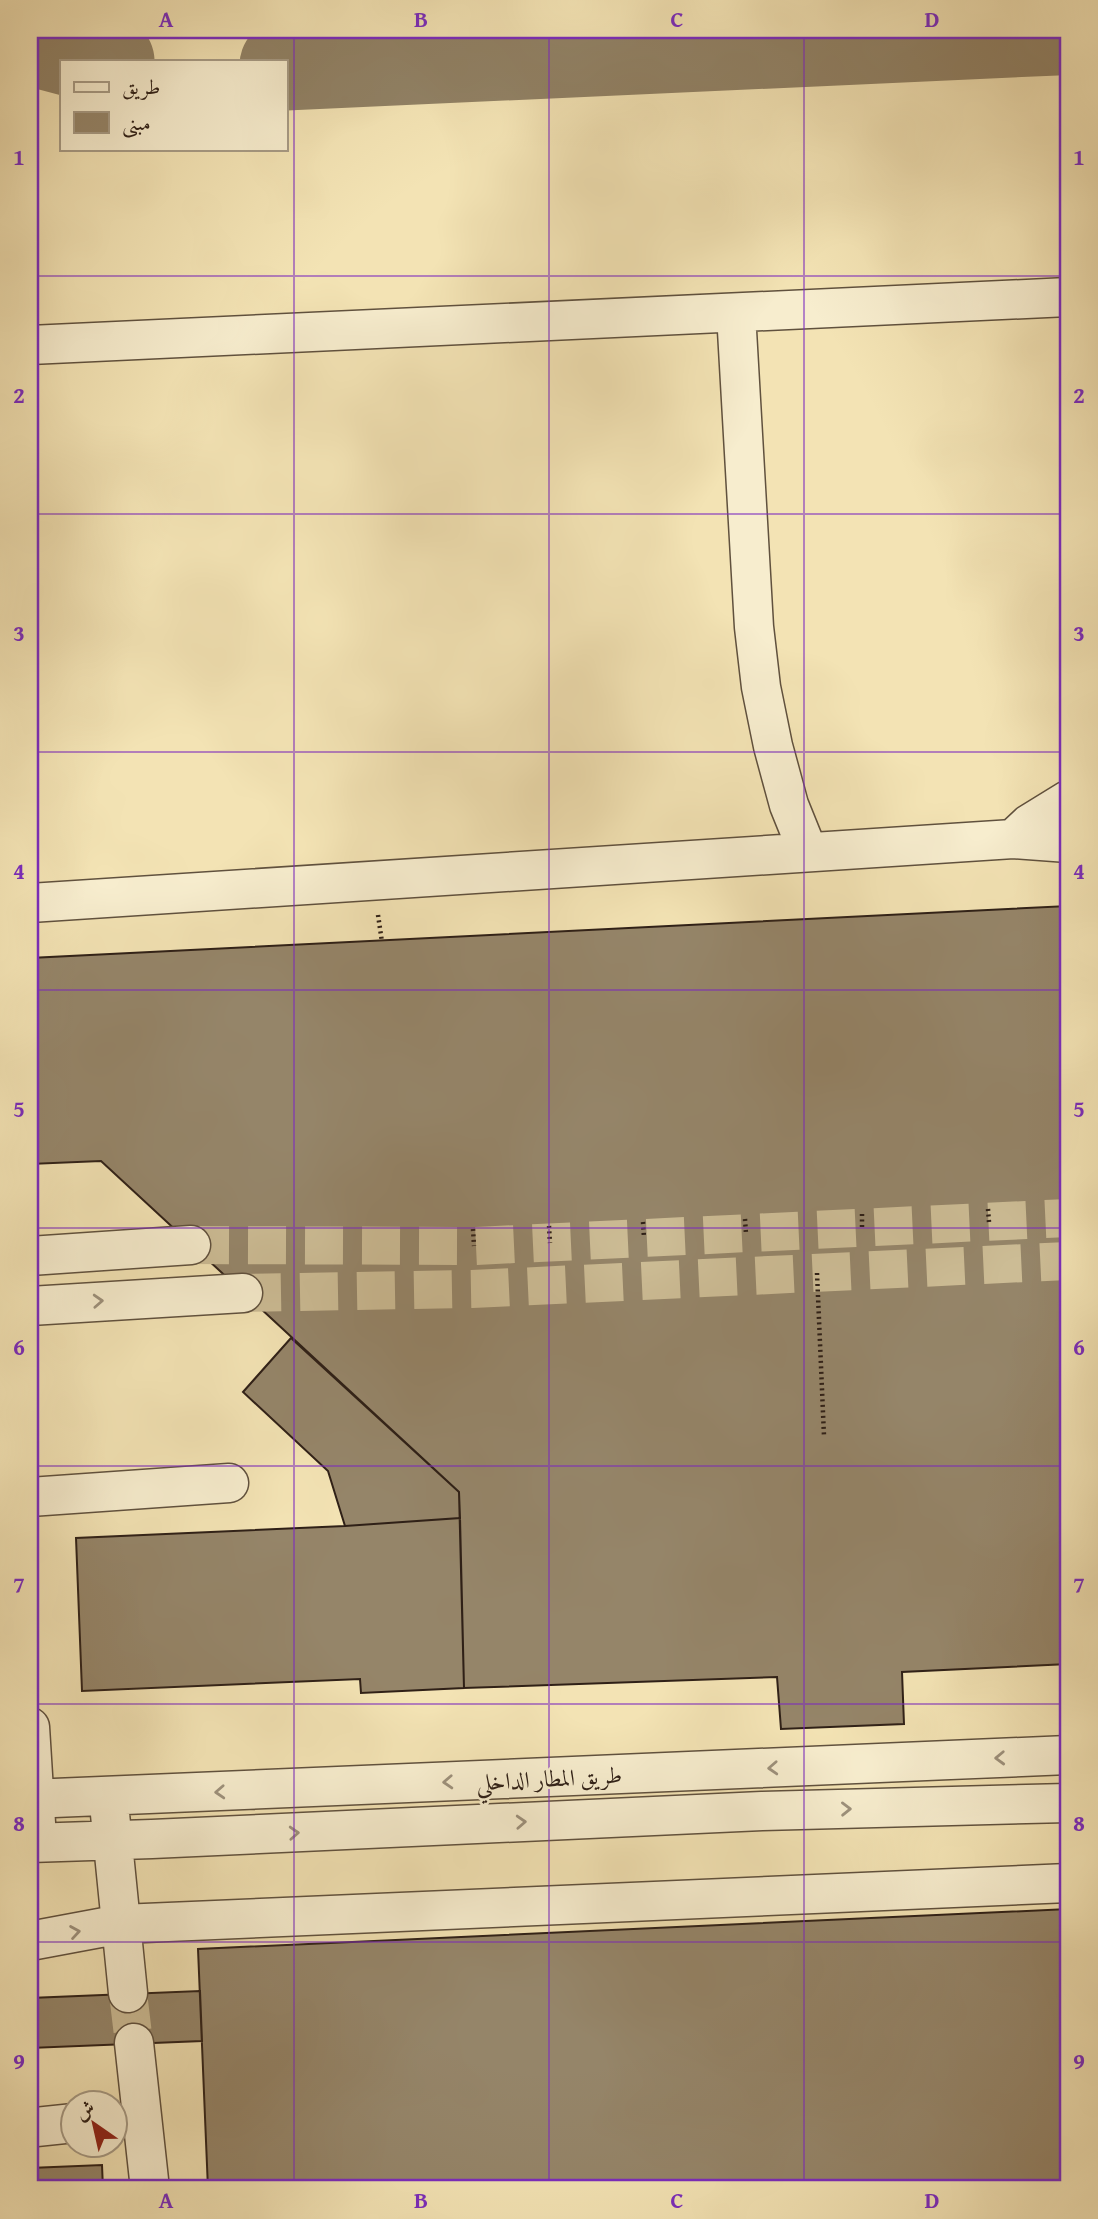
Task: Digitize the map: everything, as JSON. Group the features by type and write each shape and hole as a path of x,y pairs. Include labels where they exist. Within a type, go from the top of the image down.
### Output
{"lane":[{"path":"30,345 1068,298"},
{"path":"736,313 754,627 761,687 789,805 808,852"},
{"path":"1013,839 1029,824 1068,800"},
{"path":"1013,839 1068,822"},
{"path":"1013,839 1068,857"},
{"path":"30,903 1013,839 1068,843"},
{"path":"30,1256 191,1245"},
{"path":"30,1306 243,1293"},
{"path":"30,1497 229,1483"},
{"path":"30,1727 34,1843 762,1811 1068,1803"},
{"name":"طريق المطار الداخلي","path":"32,1799 1068,1755"},
{"path":"109,1795 128,1993"},
{"path":"30,1941 121,1924 1068,1882"},
{"path":"130,2103 134,2043"},
{"path":"130,2121 150,2189"},
{"path":"36,2127 60,2124"}],"path":[{"path":"988,1209 989,1222"},
{"path":"862,1214 862,1228"},
{"path":"745,1219 746,1234"},
{"path":"643,1223 644,1238"},
{"path":"550,1226 550,1243"},
{"path":"473,1229 474,1246"},
{"path":"817,1273 824,1436"}],"building":[{"path":"1068,906 1068,1664 902,1672 904,1724 781,1729 777,1677 464,1688 459,1492 101,1161 30,1164 30,958"},
{"path":"291,1338 459,1492 460,1518 345,1526 328,1471 243,1392"},
{"path":"460,1518 464,1688 361,1693 360,1679 82,1691 76,1538"},
{"path":"1068,1909 1068,2189 208,2189 198,1949"},
{"path":"200,1991 202,2041 30,2048 30,1998"},
{"path":"102,2165 103,2189 30,2189 30,2168"}],"taxiway":[{"path":"287,65 1056,30"},
{"path":"30,40 105,60"}],"tunnel":[{"path":"191,1245 474,1246 1068,1218"},
{"path":"243,1293 472,1289 1068,1261"},
{"path":"128,1993 134,2043"}]}
